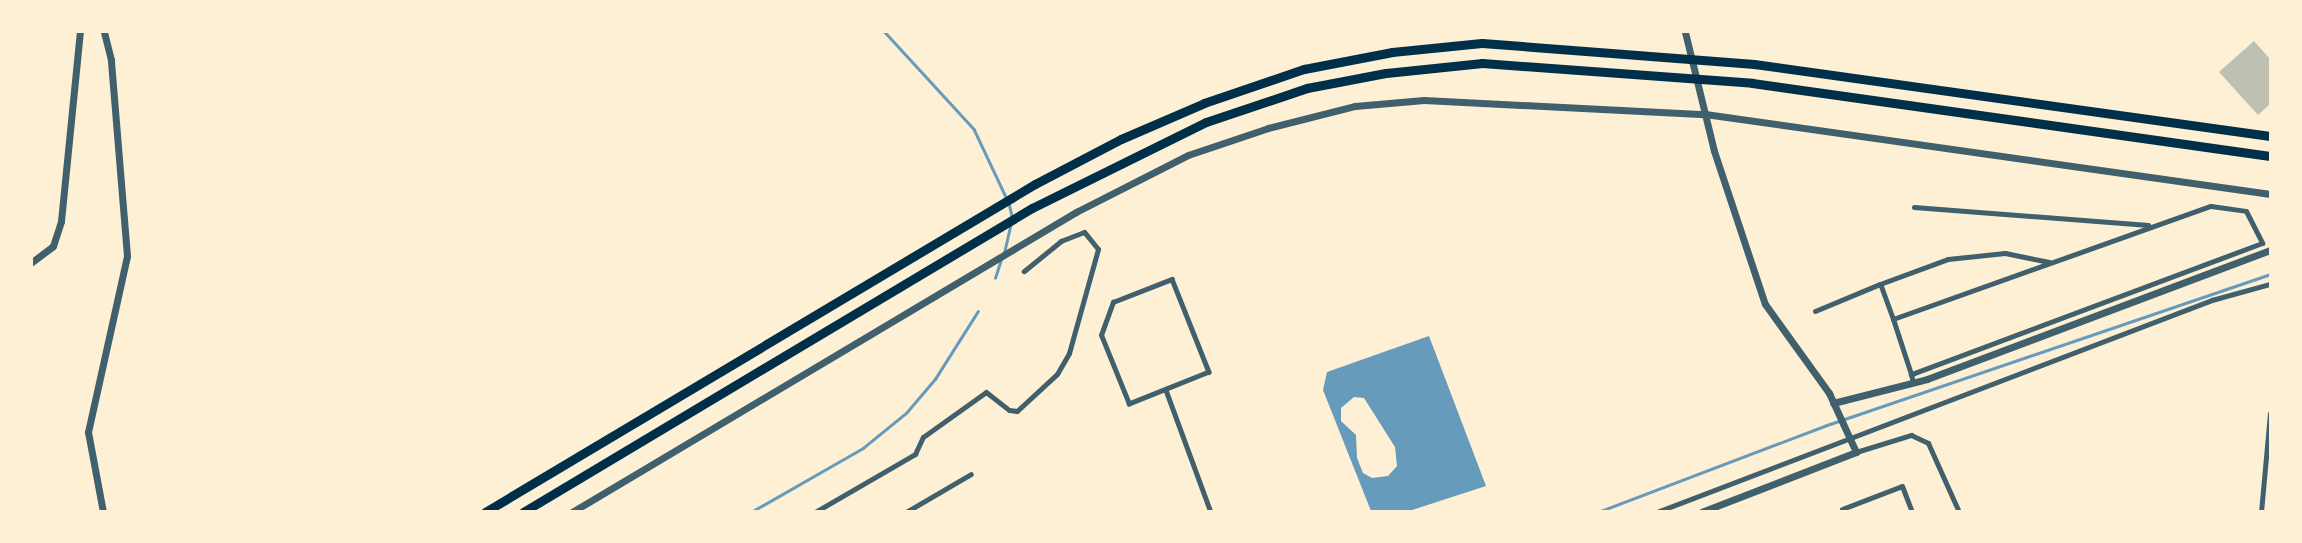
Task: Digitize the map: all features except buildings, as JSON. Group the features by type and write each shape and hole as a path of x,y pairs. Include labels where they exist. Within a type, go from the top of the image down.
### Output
{"highway":[{"path":"485,512 1035,184 1121,139 1204,103 1304,69 1392,52 1482,43 1712,61 2270,136"},
{"path":"523,512 1032,208 1206,122 1307,88 1386,73 1482,63 1714,80 2270,156"}],"street":[{"path":"32,262 52,246 61,221 80,32"},
{"path":"103,512 88,432 127,256 111,60 104,32"},
{"path":"1685,32 1705,114 1765,304 1842,416 1856,453"},
{"path":"572,512 1052,225 1188,155 1268,128 1355,106 1424,100 1705,114 2270,194"},
{"path":"1893,319 2151,225 2211,206 2246,211 2262,243 1911,374"},
{"path":"1914,207 2151,225"},
{"path":"1052,225 1060,242"},
{"path":"815,512 915,454 923,437 986,392 1009,410 1017,411 1057,374 1069,354 1099,254 1094,239 1084,232 1060,242 1024,271"},
{"path":"1833,402 1913,383 2270,250"},
{"path":"1815,311 1948,259 2006,253 2049,262"},
{"path":"1172,279 1209,372 1166,390 1129,404 1101,335 1113,302 1172,279"},
{"path":"1880,284 1913,383"},
{"path":"1657,512 1848,435 2212,300 2270,284"},
{"path":"1166,390 1211,512"},
{"path":"2261,512 2270,413"},
{"path":"1701,512 1911,435 1928,443 1959,512"},
{"path":"906,512 971,474"},
{"path":"1842,509 1902,486 1912,512"}],"water":[{"path":"1429,336 1486,486 1409,511 1371,511 1323,390 1327,372","holes":["1354,397 1364,398 1395,447 1397,466 1388,476 1372,478 1363,473 1357,458 1356,435 1341,421 1341,408"]}],"waterway":[{"path":"885,32 974,129 1006,197"},
{"path":"1009,203 1012,216"},
{"path":"1004,253 1010,226"},
{"path":"995,278 1001,259"},
{"path":"1598,512 1830,424 2270,274"},
{"path":"751,512 863,448 906,413 935,379 978,311"}]}
